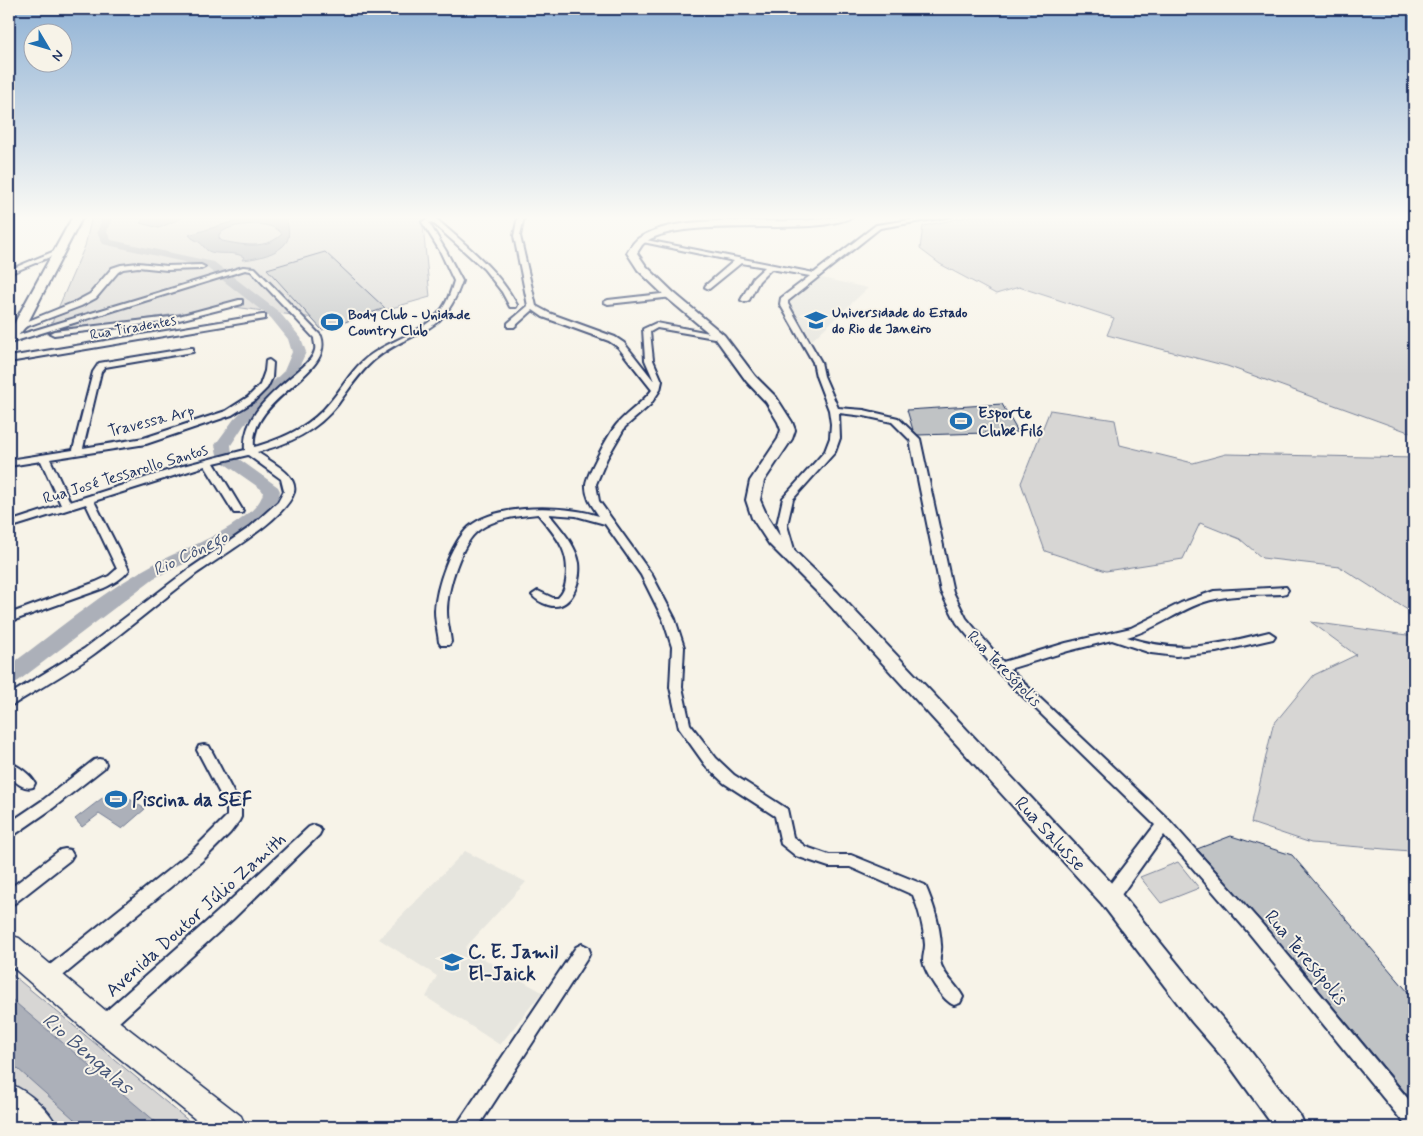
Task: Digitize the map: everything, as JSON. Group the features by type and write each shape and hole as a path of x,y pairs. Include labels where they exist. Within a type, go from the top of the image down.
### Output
{"main road":[{"path":"9,341 22,322 49,269"},
{"name":"Rua Salusse","path":"790,556 925,696 1110,897 1201,1013 1239,1057 1291,1127"},
{"path":"9,947 102,1026 230,1127"},
{"path":"9,1099 41,1127"}],"street":[{"path":"9,332 47,269"},
{"path":"22,322 41,318 93,296 117,269"},
{"path":"9,341 243,269"},
{"path":"9,702 88,652 193,571 253,530 282,504 289,491 288,482 285,477 245,454 247,441 257,415 313,362 319,350 318,338 253,269"},
{"name":"Rua José Tessarollo Santos","path":"9,525 208,462 245,454 281,442 311,426 372,358 386,348 434,323 445,313 455,294 458,281 452,269"},
{"path":"488,269 514,305"},
{"path":"524,269 532,307 546,315 612,339 621,345 656,390"},
{"path":"645,269 670,295 720,337 751,379 771,400 788,430 786,439 757,481 753,500 760,518 770,534 790,556"},
{"path":"709,287 730,269"},
{"path":"745,300 756,280 767,269"},
{"path":"785,269 814,275"},
{"path":"790,556 782,526 788,498 830,452 836,438 834,410 820,376 817,362 784,304 788,296 822,269"},
{"path":"608,302 670,295"},
{"path":"22,338 179,318 239,302"},
{"path":"511,325 532,307"},
{"name":"Rua Tiradentes","path":"9,360 262,317"},
{"path":"720,337 656,325 646,331 649,360 658,381 656,390 647,404 621,425 602,458 591,484 594,501 646,575 669,619 678,648 676,687 684,725 710,762 729,779 782,813 786,840 801,852 829,861 851,861 919,890 925,901 926,919 933,946 932,966 954,997"},
{"path":"77,452 97,372 102,365 190,350"},
{"name":"Travessa Arp","path":"9,463 146,441 229,413 242,406 268,379 272,372 269,363"},
{"name":"Rua Teresópolis","path":"834,410 864,413 895,420 915,440 946,592 961,620 1000,667 1164,824 1255,928 1414,1120"},
{"path":"44,457 67,506"},
{"path":"208,462 238,511"},
{"path":"9,618 100,585 113,579 123,570 89,500"},
{"path":"445,642 441,611 447,582 462,544 473,528 502,518 542,512 574,512 608,522"},
{"path":"538,595 551,603 565,598 571,588 573,562 564,542 542,512"},
{"path":"1000,667 1066,647 1135,631 1168,613 1214,595 1282,590"},
{"path":"1115,637 1144,647 1178,652 1218,647 1269,636"},
{"path":"47,978 197,856 225,829 234,817 234,807 204,750"},
{"path":"9,831 48,804 99,764"},
{"path":"9,768 28,783"},
{"path":"1110,897 1164,824"},
{"name":"Avenida Doutor Júlio Zamith","path":"102,1026 227,914 314,831"},
{"path":"9,898 65,855"},
{"path":"467,1127 582,952"}],"shaded area":[{"path":"75,269 427,269 430,297 343,322 227,306 47,334"},
{"path":"949,269 1414,269 1414,434 1227,366 1107,335 1114,318 1019,287 996,294"},
{"name":"Universidade do Estado do Rio de Janeiro","path":"817,277 868,288 812,340 786,301"},
{"path":"1050,410 1115,420 1120,445 1193,463 1226,454 1414,458 1414,614 1340,567 1262,558 1240,539 1200,523 1183,559 1106,571 1045,551 1021,483"},
{"path":"1311,622 1414,636 1414,846 1410,851 1311,843 1251,823 1273,725 1314,675 1356,655"},
{"name":"Piscina da SEF","path":"114,789 145,809 122,829 99,814 82,827 75,819"},
{"name":"C. E. Jamil El-Jaick","path":"465,851 526,882 465,948 542,992 500,1045 426,997 437,976 379,939"},
{"path":"1178,862 1199,888 1161,903 1140,877"},
{"path":"9,972 196,1127 60,1127 9,1081"},
{"path":"9,996 162,1127 83,1127 9,1061"}],"building":[{"path":"267,269 343,269 385,308 322,330"},
{"name":"Esporte Clube Filó","path":"1002,404 1018,432 918,435 913,430 907,410"},
{"path":"1231,836 1292,855 1414,999 1414,1103 1262,922 1197,849"}],"waterway":[{"name":"Rio Cônego","path":"216,269 274,315"},
{"name":"Rio Cônego","path":"9,677 147,574 229,536 252,519 271,500 272,491 267,485 224,456 223,445 239,422 290,373 299,352 294,338 277,318"}],"place":[{"name":"Universidade do Estado do Rio de Janeiro","path":"816,320"},
{"name":"Body Club - Unidade Country Club","path":"332,322"},
{"name":"Esporte Clube Filó","path":"961,421"},
{"name":"Piscina da SEF","path":"116,799"},
{"name":"C. E. Jamil El-Jaick","path":"452,962"}],"water label":[{"name":"Rio Bengalas","path":"88,1053"}]}
